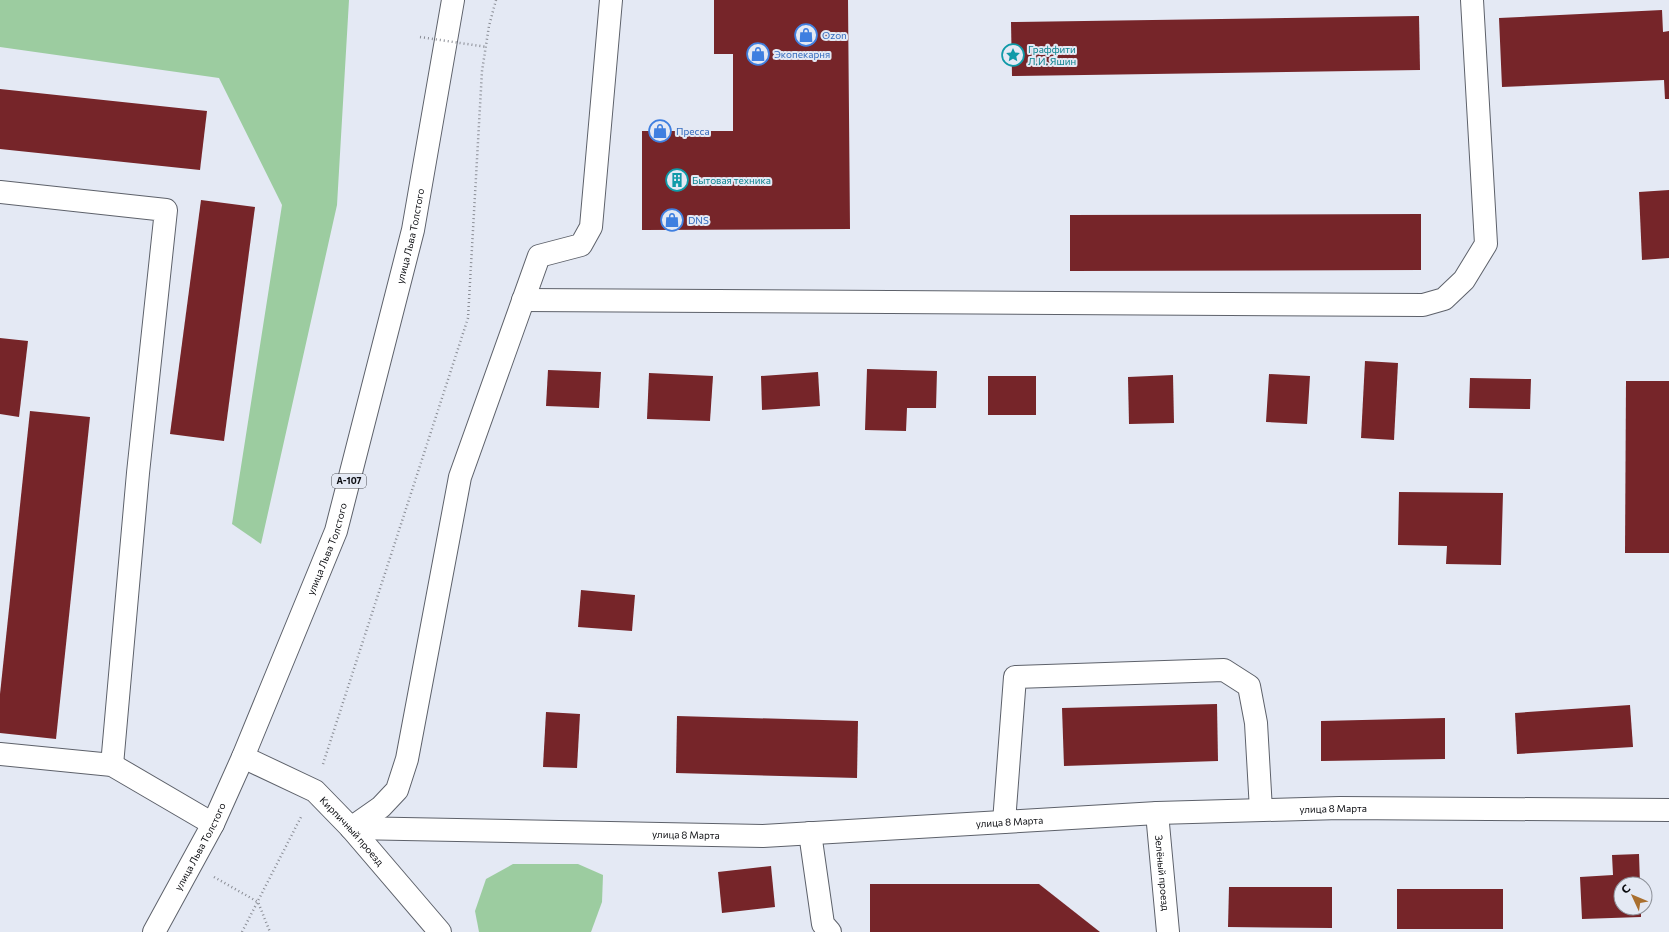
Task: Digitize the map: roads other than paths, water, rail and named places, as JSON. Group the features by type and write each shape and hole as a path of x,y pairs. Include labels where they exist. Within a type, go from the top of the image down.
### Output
{"main road":[{"name":"улица Льва Толстого","path":"154,932 213,824 244,757 336,531 413,230 453,0"},
{"path":"351,828 381,807 398,790 407,759 460,477 539,256 581,245 590,227 611,0"},
{"path":"523,300 1423,305 1444,299 1464,280 1486,244 1472,0"},
{"path":"0,192 166,210 138,473 112,765"},
{"path":"1004,822 1015,677 1224,670 1249,686 1256,723 1261,810"},
{"path":"0,754 112,765 213,824"},
{"name":"Кирпичный проезд","path":"244,757 315,791 351,828 440,932"},
{"name":"улица 8 Марта","path":"351,828 763,836 1157,813 1261,810 1348,808 1669,810"},
{"name":"Зелёный проезд","path":"1157,813 1168,932"},
{"path":"810,833 823,924 830,932"}],"place":[{"name":"Ozon","path":"806,35"},
{"name":"Экопекарня","path":"758,54"},
{"name":"Граффити Л.И. Яшин","path":"1013,55"},
{"name":"Пресса","path":"660,131"},
{"name":"Бытовая техника","path":"677,180"},
{"name":"DNS","path":"672,220"}]}
